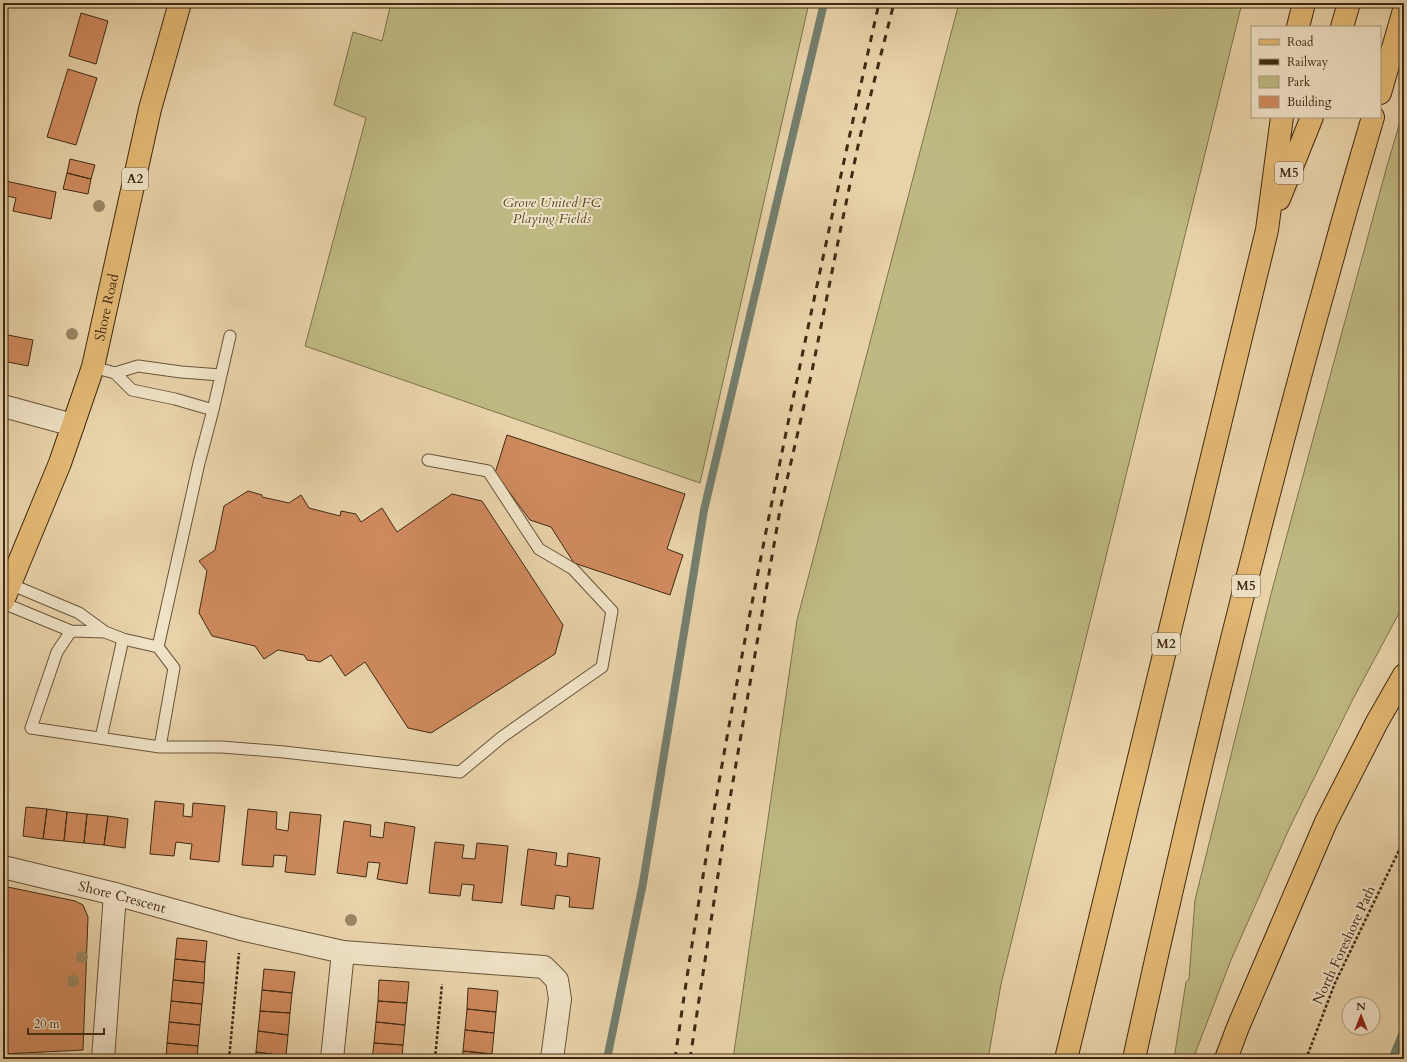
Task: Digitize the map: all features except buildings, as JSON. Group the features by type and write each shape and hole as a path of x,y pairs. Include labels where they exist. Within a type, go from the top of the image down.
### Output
{"main road":[{"name":"Shore Road","path":"5,596 60,462 93,368 150,109 180,3"},
{"path":"1298,26 1304,3"},
{"path":"1342,26 1350,3"},
{"path":"1381,90 1404,10"},
{"name":"M2","path":"1066,1059 1267,230 1282,118"},
{"name":"M5","path":"1267,230 1312,118"},
{"name":"M5","path":"1134,1059 1182,846 1246,584 1334,253 1373,118"},
{"path":"1226,1059 1238,1027 1326,822 1377,722 1404,675"}],"street":[{"path":"3,406 73,425"},
{"name":"Shore Crescent","path":"3,867 115,894 241,929 343,952 544,967 557,980 560,999 552,1059"},
{"path":"103,1059 115,894"},
{"path":"332,1059 343,952"}],"lane":[{"path":"158,647 198,463 213,410 230,336"},
{"path":"93,368 115,373 138,366 181,372 221,375"},
{"path":"115,373 132,390 175,399 213,410"},
{"path":"71,631 57,652 31,728 160,747 222,747 284,752 460,772 502,737 602,667 612,611 573,569 539,549 488,471 428,460"},
{"path":"5,596 79,613 105,632 123,639 158,647 174,668 160,747"},
{"path":"5,596 71,631 105,632"},
{"path":"101,738 123,639"}],"path":[{"name":"North Foreshore Path","path":"1306,1059 1335,983 1404,840"},
{"path":"229,1059 241,929"},
{"path":"435,1059 444,960"}],"green space":[{"name":"Grove United FC Playing Fields","path":"391,3 809,3 700,483 305,346 366,118 334,105 353,32 382,41"},
{"path":"959,3 1242,3 1001,984 988,1059 733,1059 797,620"},
{"path":"1404,108 1404,604 1352,701 1289,829 1231,960 1193,1059 1174,1059 1186,982 1189,979 1195,900 1271,594"}],"waterway":[{"path":"607,1059 643,883 704,510 824,3"},
{"path":"1392,1059 1404,1030"}],"railway":[{"path":"675,1059 717,793 766,529 821,266 879,3"},
{"path":"690,1059 727,816 780,510 812,371 859,141 894,3"}]}
